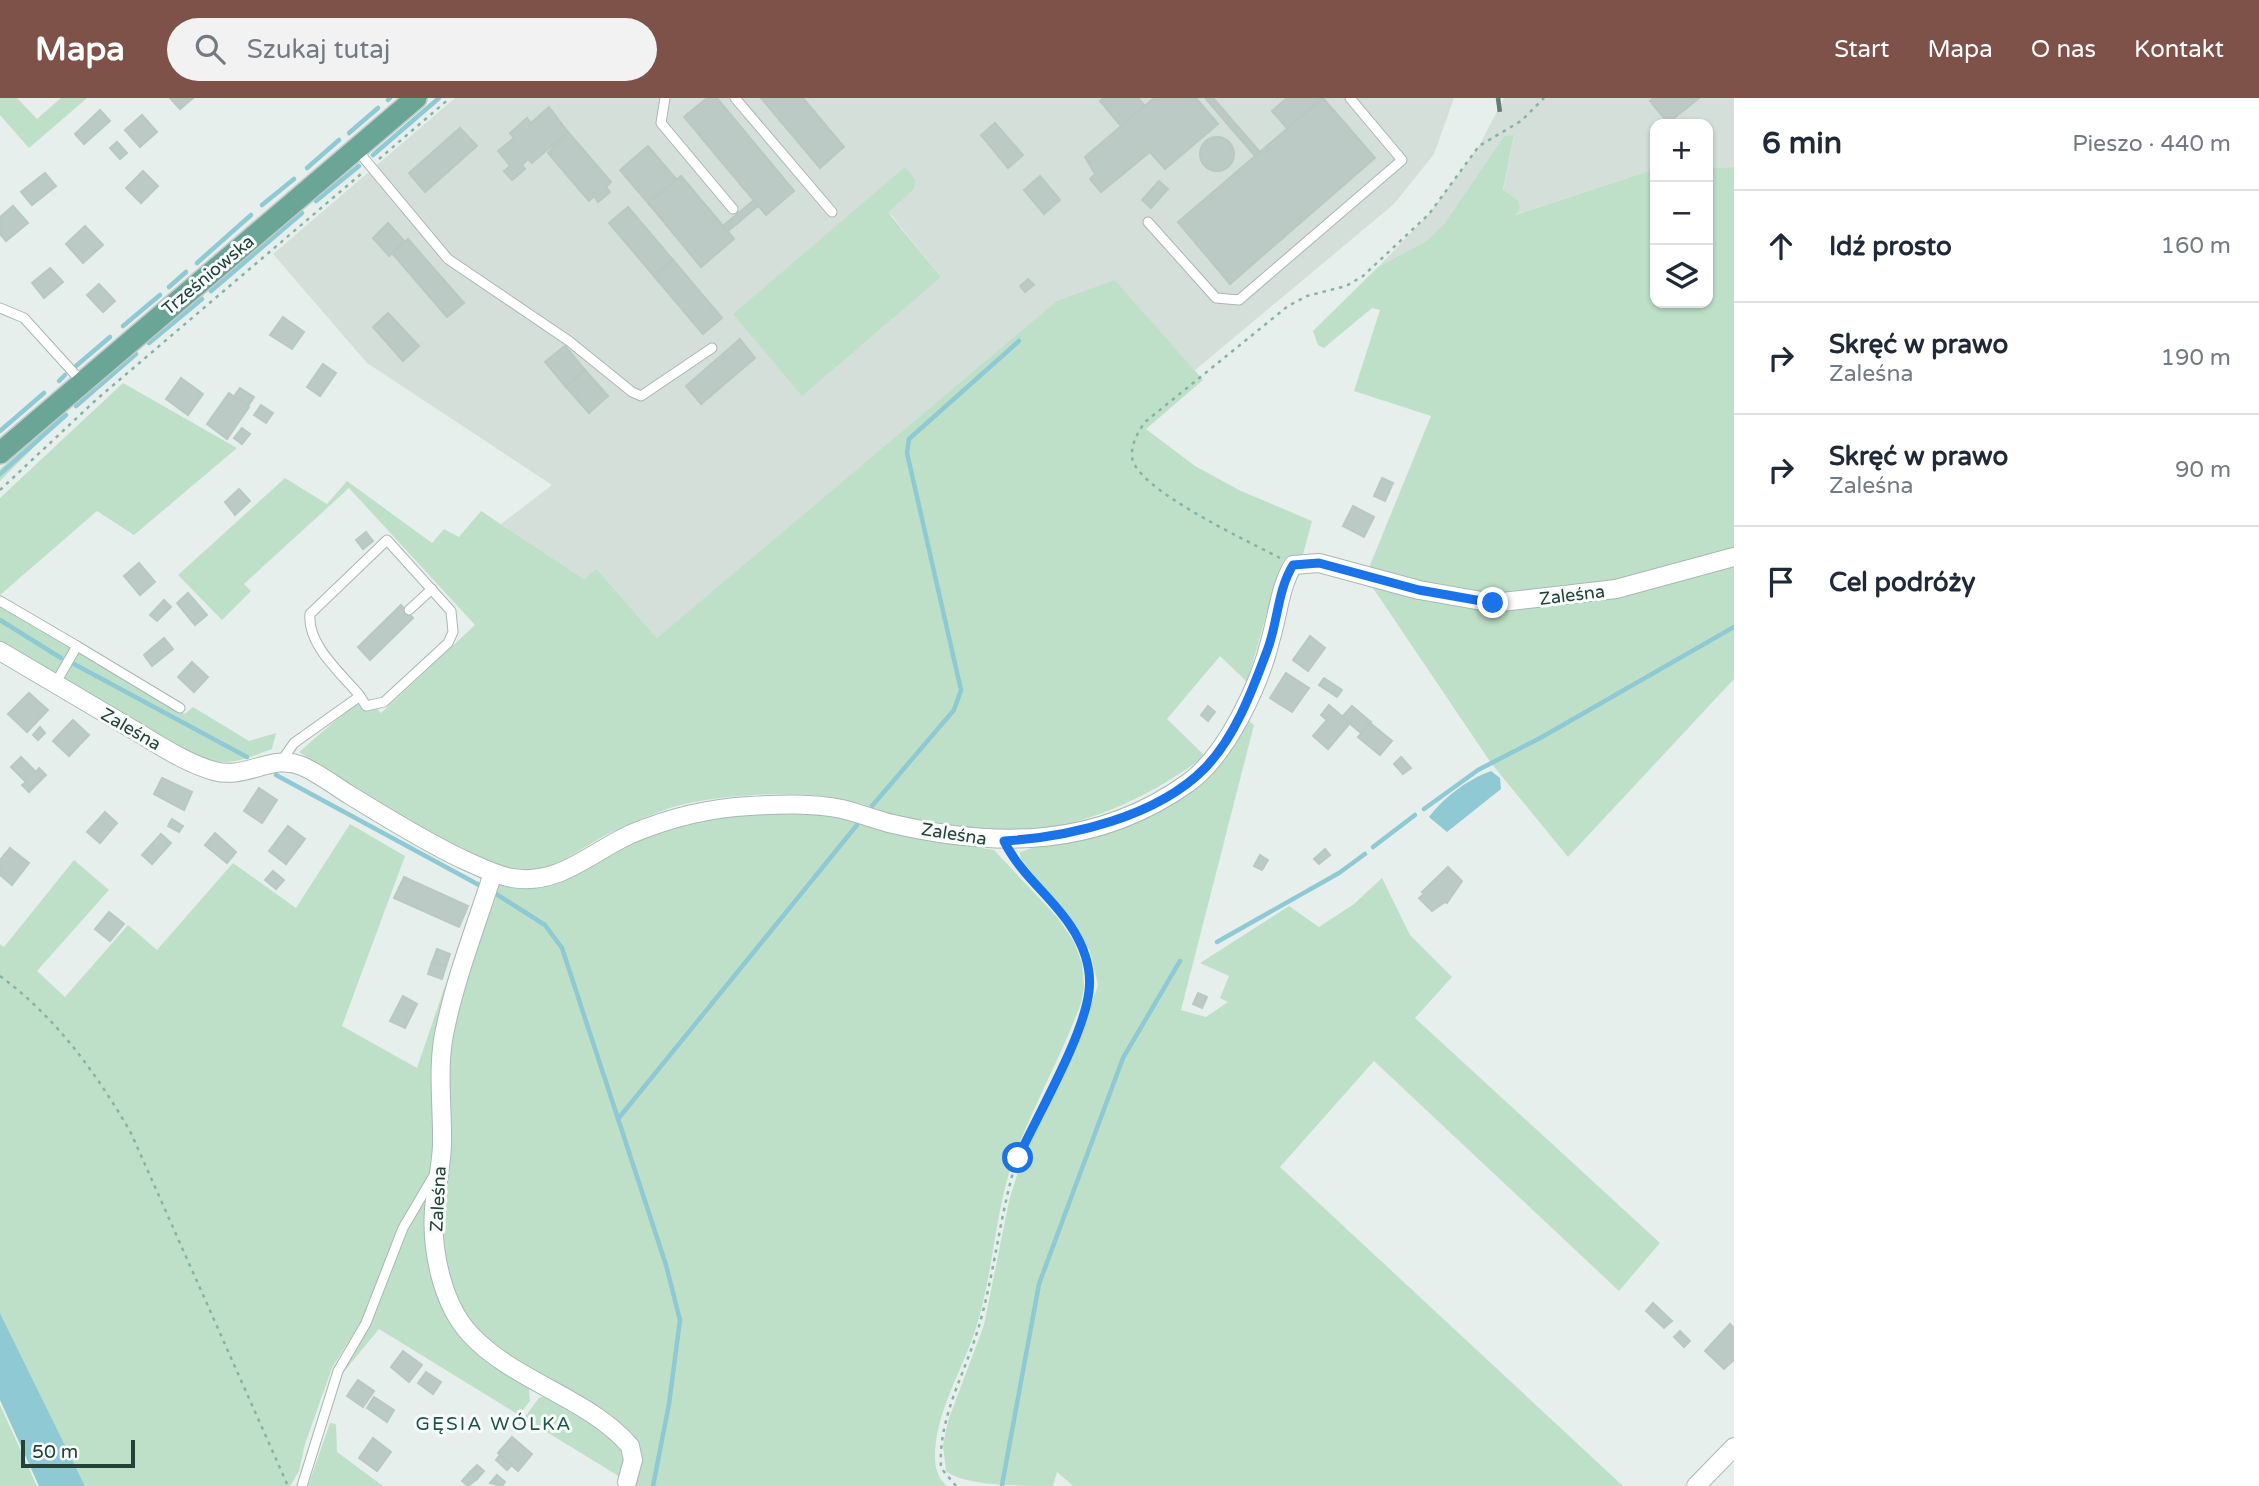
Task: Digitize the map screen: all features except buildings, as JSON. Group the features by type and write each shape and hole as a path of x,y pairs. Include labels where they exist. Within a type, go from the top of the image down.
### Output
{"main road":[{"name":"Trześniowska","path":"0,453 416,98"}],"street":[{"name":"Zaleśna","path":"0,651 207,770 225,774 241,773 282,760 303,767 410,831 493,873 510,878 548,879 634,833 704,810 736,806 814,805 844,810 893,824 1004,841 1067,835 1126,815 1188,783 1206,766 1238,718 1256,681 1270,643 1285,578 1293,565 1319,563 1419,590 1493,603 1616,589 1734,557"},
{"name":"Zaleśna","path":"493,873 446,1024 440,1055 442,1148 434,1212 436,1253 448,1297 470,1334 492,1353 624,1439 630,1447 633,1460 627,1482"},
{"path":"1696,1486 1734,1447"}],"lane":[{"path":"666,98 661,123 733,209"},
{"path":"735,98 832,212"},
{"path":"1148,222 1216,298 1239,300 1402,160 1350,98"},
{"path":"356,149 448,259 558,334 632,392 641,396 712,348"},
{"path":"0,308 24,318 82,382"},
{"path":"387,540 451,611 453,632 448,643 384,702 366,705 360,696 314,639 309,627 310,614 387,540"},
{"path":"409,610 432,589"},
{"path":"0,601 180,708"},
{"path":"55,684 77,646"},
{"path":"282,760 294,743 360,696"},
{"path":"302,1486 338,1371 366,1323 403,1228 439,1171"}],"path":[{"path":"0,490 97,399 450,98"},
{"path":"1293,565 1227,531 1148,481 1137,470 1132,457 1137,435 1145,422 1288,306 1307,296 1346,286 1363,276 1429,214 1479,146 1521,121 1539,107 1544,98"},
{"path":"956,1486 941,1468 942,1429 978,1328 1018,1158 1079,1029 1089,990 1087,963 1082,945 1052,903 1014,861 1004,841"},
{"path":"0,976 64,1035 112,1100 131,1133 288,1486"}],"shaded area":[{"path":"455,98 1454,98 1434,154 1394,204 1194,371 1115,280 803,517 657,638 598,570 584,579 501,524 552,485 367,363 273,254","holes":["916,181 914,189 889,212 941,277 733,314"]},
{"path":"1504,98 1734,98 1734,167 1713,168 1713,119 1650,119 1650,171 1514,215 1503,191 1514,136 1504,136 1444,224 1426,241 1378,267 1429,214 1479,146"}],"green space":[{"path":"0,98 17,98 37,119 61,98 87,98 29,148 0,115"},
{"path":"1514,135 1503,190 1519,201 1520,208 1515,215 1650,171 1650,308 1713,308 1713,168 1734,167 1734,550 1584,587 1487,596 1368,570 1431,416 1354,391 1380,310 1372,308 1324,348 1318,345 1313,331 1378,267 1426,241 1444,224 1504,136"},
{"path":"905,167 916,181 914,189 889,212 941,277 802,396 733,314"},
{"path":"1115,280 1203,380 1146,429 1195,466 1241,491 1312,521 1303,554 1284,560 1280,568 1247,682 1220,656 1167,719 1205,756 1134,800 1081,820 1054,827 998,832 957,828 887,814 843,799 790,794 736,796 689,803 660,811 603,836 562,860 540,869 528,871 506,868 478,858 412,824 299,752 365,695 381,713 475,625 349,488 244,584 251,591 222,620 178,575 285,478 327,504 347,481 432,543 444,529 459,537 481,511 584,579 597,569 657,638 1057,301"},
{"path":"123,383 237,448 134,535 97,511 0,595 0,498"},
{"path":"62,414 66,415 0,481 0,469"},
{"path":"1734,564 1734,679 1568,857 1491,763 1373,588 1496,610 1607,599"},
{"path":"0,607 185,714 193,707 249,741 276,733 272,749 225,762 205,759 179,748 0,642"},
{"path":"1248,720 1254,725 1181,1010 1206,1017 1228,1002 1220,998 1229,976 1200,963 1289,906 1319,927 1354,904 1382,878 1410,935 1452,977 1415,1018 1660,1243 1619,1291 1374,1061 1280,1167 1623,1486 1073,1486 1057,1472 1053,1486 1026,1486 966,1480 946,1471 943,1445 948,1421 984,1325 1009,1201 1021,1162 1081,1033 1098,985 1090,951 1061,908 1021,859 1020,852 1160,805"},
{"path":"743,812 849,816 898,834 994,850 1058,918 1074,942 1082,963 1084,987 1081,1003 1015,1155 975,1331 939,1425 935,1462 940,1477 947,1486 634,1486 636,1456 483,1340 456,1305 439,1243 451,1018 499,882 508,887 526,887 663,829"},
{"path":"350,824 405,856 342,1026 417,1068 476,895 438,1078 432,1171 392,1246 362,1320 332,1368 305,1444 299,1471 290,1486 85,1486 0,1313 0,944 4,947 74,860 109,890 37,971 65,997 128,925 157,950 233,863 296,908"},
{"path":"432,1187 441,1294 528,1381 530,1401 519,1415 379,1329 342,1374 371,1322 414,1215"},
{"path":"546,1395 620,1441 628,1454 625,1480 524,1418 539,1398"},
{"path":"0,1405 37,1486 0,1486"},
{"path":"330,1423 336,1424 337,1452 383,1486 308,1486"}],"water":[{"path":"1491,771 1500,778 1501,789 1447,832 1429,817 1457,790"},
{"path":"0,1313 85,1486 39,1486 0,1400"}],"waterway":[{"path":"373,155 439,98"},
{"path":"349,133 378,108"},
{"path":"307,168 339,140"},
{"path":"316,201 359,166"},
{"path":"262,205 294,179"},
{"path":"211,291 302,213"},
{"path":"197,263 251,215"},
{"path":"169,287 186,272"},
{"path":"123,326 160,295"},
{"path":"149,343 202,299"},
{"path":"76,366 110,337"},
{"path":"872,806 954,710 961,690 907,453 909,439 1019,341"},
{"path":"76,406 136,354"},
{"path":"59,381 65,375"},
{"path":"0,431 44,393"},
{"path":"0,474 66,415"},
{"path":"0,620 61,658"},
{"path":"1424,809 1478,770 1542,737 1734,627"},
{"path":"74,664 247,757"},
{"path":"276,775 479,885"},
{"path":"1373,847 1415,815"},
{"path":"618,1119 857,825"},
{"path":"1217,942 1339,873 1365,854"},
{"path":"493,892 545,925 562,948 666,1265 680,1320 669,1404 653,1486"},
{"path":"1002,1485 1039,1284 1123,1058 1180,961"}],"railway":[{"path":"1498,98 1500,113"}],"district":[{"name":"GĘSIA WÓLKA","path":"494,1424"}],"route":[{"path":"1018,1158 1079,1029 1089,990 1087,963 1082,945 1070,925 1014,861 1004,841 1067,835 1126,815 1188,783 1206,766 1224,742 1256,681 1270,643 1285,578 1293,565 1319,563 1419,590 1493,603"}]}
